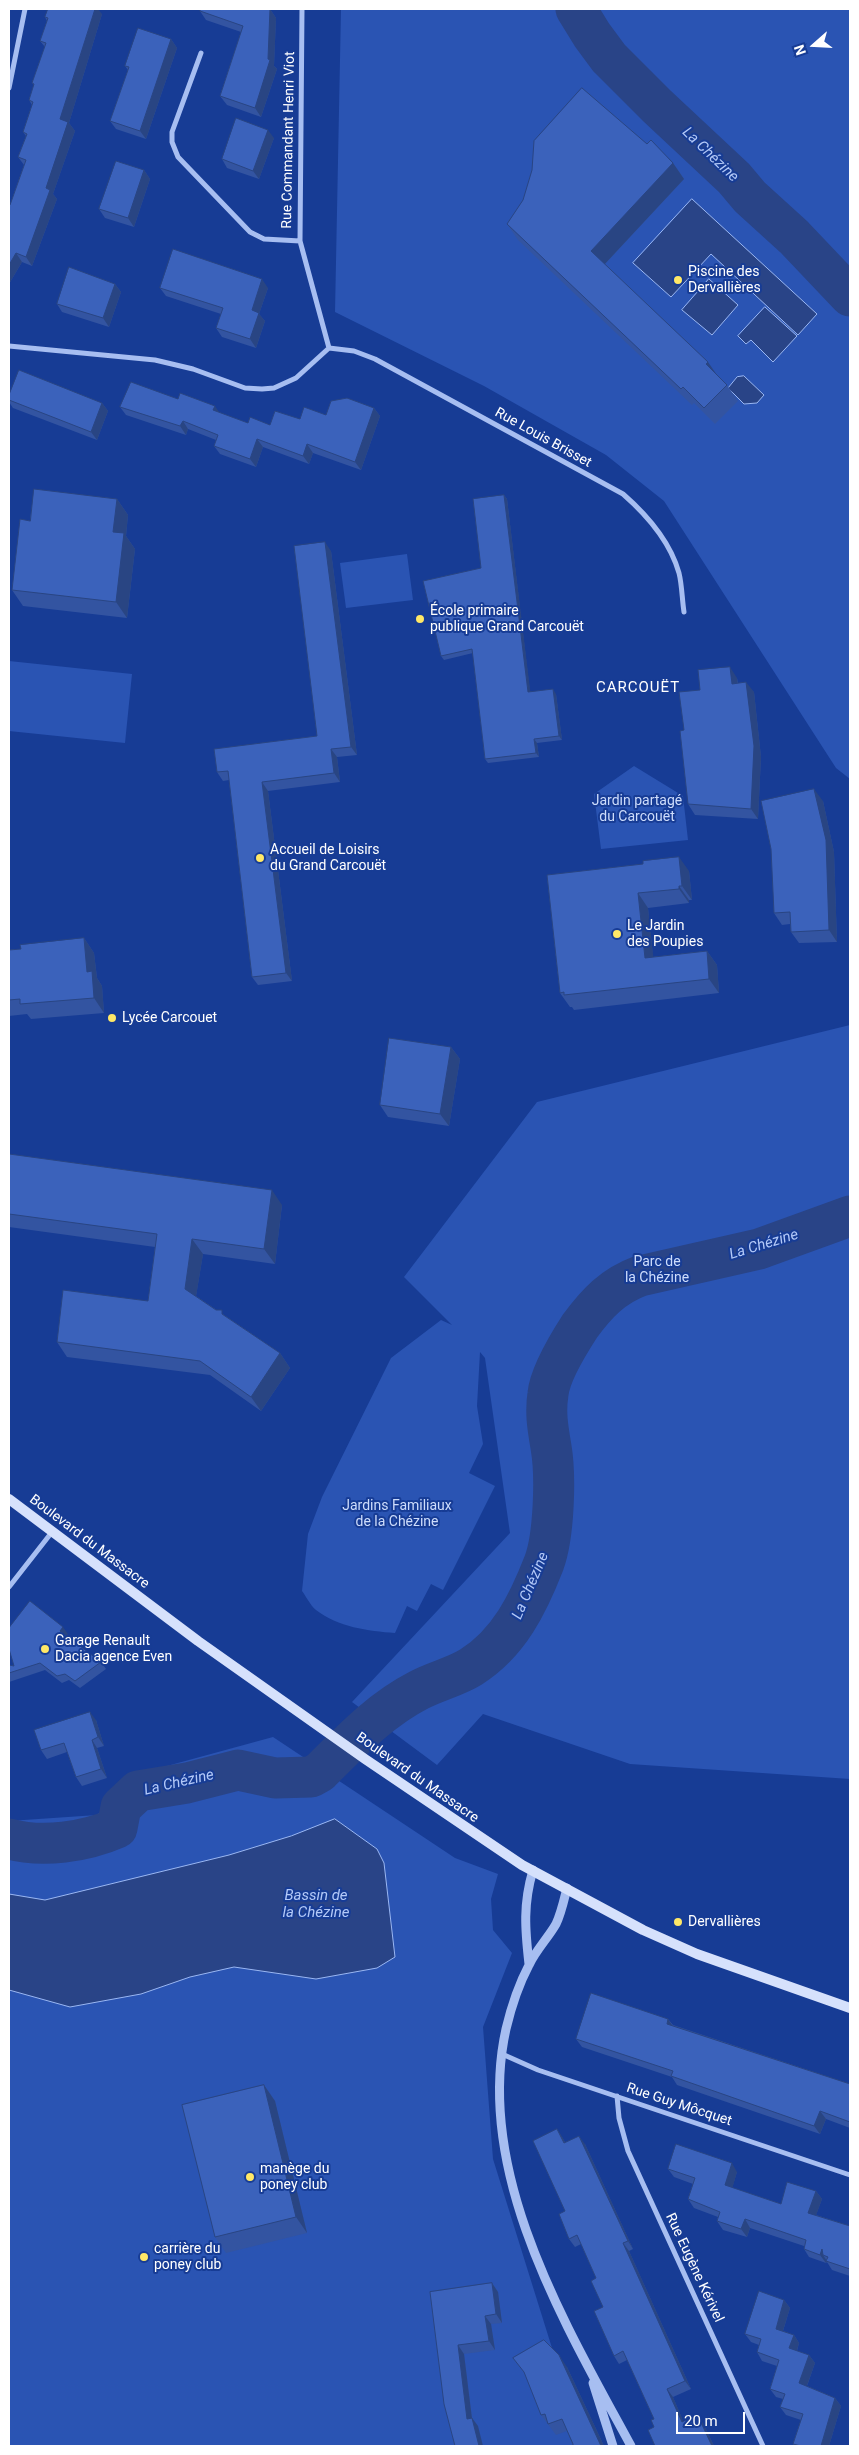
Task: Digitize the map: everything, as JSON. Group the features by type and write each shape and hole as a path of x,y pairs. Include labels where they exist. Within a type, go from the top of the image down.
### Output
{"main road":[{"name":"Boulevard du Massacre","path":"9,1499 198,1641 321,1726 365,1759 503,1853 631,1924 697,1954 850,2008"}],"street":[{"path":"9,88 10,71 25,9"},
{"name":"Rue Commandant Henri Viot","path":"302,9 300,241 329,348"},
{"path":"201,53 172,132 172,142 178,157 250,232 264,238 300,241"},
{"path":"9,346 155,360 193,369 230,384 262,389 274,388 296,378 329,348"},
{"name":"Rue Louis Brisset","path":"329,348 354,351 375,359 622,494 655,526 667,546 679,573 684,612"},
{"path":"9,1587 52,1532"},
{"path":"529,1964 524,1924 525,1900 533,1870"},
{"path":"567,1888 557,1922 529,1964 507,2024 502,2054 500,2125 512,2188 533,2248 586,2362 631,2446"},
{"name":"Rue Guy Môcquet","path":"502,2054 538,2070 850,2175"},
{"name":"Rue Eugène Kérivel","path":"617,2096 618,2118 628,2151 763,2446"},
{"path":"586,2362 613,2446"}],"green space":[{"path":"341,9 850,9 850,779 836,768 664,501 606,455 484,386 335,312"},
{"path":"407,554 413,600 346,608 340,563"},
{"path":"9,661 132,674 125,743 9,731"},
{"name":"Jardin partagé du Carcouët","path":"634,766 683,796 688,840 601,849 594,794"},
{"name":"Parc de la Chézine","path":"850,1025 850,1779 630,1764 483,1714 437,1765 352,1702 510,1533 485,1358 480,1352 477,1406 483,1444 469,1473 495,1486 443,1590 431,1584 417,1611 407,1606 395,1633 364,1629 344,1624 325,1616 316,1610 302,1591 308,1534 322,1497 391,1358 441,1320 452,1325 404,1277 537,1102"},
{"path":"273,1737 455,1858 498,1874 491,1899 493,1930 512,1953 483,2027 493,2159 552,2348 601,2446 9,2446 9,1821 97,1815 134,1775"}],"water":[{"path":"692,199 817,314 798,335 711,254 671,297 633,263"},
{"path":"709,279 738,305 712,335 682,310"},
{"path":"765,307 797,336 773,362 751,340 746,344 738,336"},
{"path":"744,376 764,395 757,403 744,404 728,388 737,377"},
{"name":"Bassin de la Chézine","path":"335,1819 377,1849 384,1863 395,1957 377,1968 316,1979 234,1967 190,1977 141,1994 70,2007 9,1990 9,1894 45,1900 229,1855 291,1836"}],"building":[{"path":"48,9 95,9 60,119 68,122 46,188 50,190 26,257 16,253 9,265 9,204 26,160 18,157 27,134 23,132 33,102 29,100 34,84 32,83 46,43 40,41 48,18 45,17"},
{"path":"201,9 270,9 268,59 270,60 255,108 220,96 243,26 200,11"},
{"path":"138,28 171,39 140,131 110,121 129,67 125,66"},
{"path":"582,88 647,144 651,140 673,163 591,251 708,362 706,364 727,385 704,408 683,387 681,389 507,224 523,200 532,170 534,141"},
{"path":"236,118 268,130 253,171 222,159"},
{"path":"116,161 144,170 128,218 99,209"},
{"path":"173,249 262,279 252,310 259,313 250,339 216,328 223,308 160,288"},
{"path":"69,267 115,284 103,318 57,304"},
{"path":"19,370 102,403 91,432 9,400 9,395"},
{"path":"131,382 178,399 180,393 215,406 213,410 248,423 250,417 270,425 275,411 300,419 304,407 326,415 331,401 347,398 374,408 355,462 307,444 303,456 257,439 250,459 214,446 218,435 183,421 180,426 120,407"},
{"path":"34,489 117,499 113,532 124,533 116,602 12,590 20,519 30,521"},
{"path":"504,495 528,692 553,689 559,736 534,739 536,753 485,759 472,649 441,656 423,581 481,568 473,499"},
{"path":"325,542 351,747 331,749 334,773 262,782 286,973 252,977 228,771 217,772 214,749 317,736 294,546"},
{"path":"730,667 732,684 746,682 754,746 751,809 688,804 680,731 684,730 679,692 700,690 698,670"},
{"path":"814,789 826,840 829,930 791,932 790,912 774,913 771,849 761,801"},
{"path":"679,857 682,886 679,886 679,889 638,893 645,958 707,951 709,979 564,995 564,992 560,993 547,875 643,864 643,861"},
{"path":"84,938 87,972 92,971 94,998 20,1004 20,999 9,1000 9,950 21,949 20,945"},
{"path":"389,1038 451,1047 440,1114 380,1105"},
{"path":"9,1154 272,1190 264,1249 192,1239 185,1289 216,1310 222,1310 222,1314 280,1353 251,1397 200,1361 57,1342 63,1290 148,1301 157,1234 9,1214"},
{"name":"Garage Renault Dacia agence Even","path":"30,1601 63,1627 60,1631 101,1662 75,1681 65,1674 57,1676 40,1663 9,1673 9,1665 14,1666 9,1649 9,1628"},
{"path":"90,1712 98,1737 92,1740 101,1769 76,1777 64,1743 41,1750 34,1730"},
{"path":"591,1993 668,2019 667,2024 850,2084 850,2122 820,2111 814,2126 671,2076 673,2071 576,2039"},
{"name":"manège du poney club","path":"264,2085 296,2217 215,2237 182,2105"},
{"path":"557,2129 564,2143 579,2136 628,2241 623,2243 685,2381 667,2389 682,2422 697,2414 712,2446 655,2446 648,2430 654,2427 651,2420 654,2419 623,2351 614,2356 594,2311 603,2307 591,2281 596,2278 577,2235 569,2239 559,2214 565,2211 533,2141"},
{"path":"676,2144 732,2163 725,2185 781,2204 787,2182 816,2191 808,2213 850,2226 850,2269 826,2261 828,2257 823,2255 822,2249 820,2255 804,2249 806,2240 745,2219 741,2229 717,2221 720,2212 688,2199 695,2178 668,2169"},
{"path":"492,2283 496,2314 485,2316 489,2341 458,2345 467,2419 472,2418 479,2446 455,2446 444,2404 430,2292"},
{"path":"759,2291 784,2300 776,2329 794,2335 789,2348 809,2355 799,2383 835,2398 821,2446 793,2444 803,2414 780,2407 785,2394 770,2389 779,2360 757,2352 761,2339 745,2334"},
{"path":"544,2340 559,2355 601,2446 573,2446 562,2419 548,2424 545,2414 541,2415 524,2372 513,2358"}],"waterway":[{"name":"La Chézine","path":"576,9 609,58 734,178 750,197 794,237 850,296"},
{"name":"La Chézine","path":"9,1839 22,1842 50,1843 78,1840 105,1833 117,1828 121,1807 138,1791 187,1783 238,1770 275,1778 311,1777 320,1772 366,1727 391,1707 419,1690 471,1667 507,1634 524,1608 544,1563 550,1538 554,1489 553,1459 547,1414 549,1386 566,1350 580,1326 593,1310 614,1290 640,1276 759,1249 850,1216"}],"place":[{"name":"Piscine des Dervallières","path":"678,280"},
{"name":"École primaire publique Grand Carcouët","path":"420,619"},
{"name":"Accueil de Loisirs du Grand Carcouët","path":"260,858"},
{"name":"Le Jardin des Poupies","path":"617,934"},
{"name":"Lycée Carcouet","path":"112,1018"},
{"name":"Garage Renault Dacia agence Even","path":"45,1649"},
{"name":"Dervallières","path":"678,1922"},
{"name":"manège du poney club","path":"250,2177"},
{"name":"carrière du poney club","path":"144,2257"}],"district":[{"name":"CARCOUËT","path":"638,688"}],"park label":[{"name":"Jardins Familiaux de la Chézine","path":"397,1514"}]}
